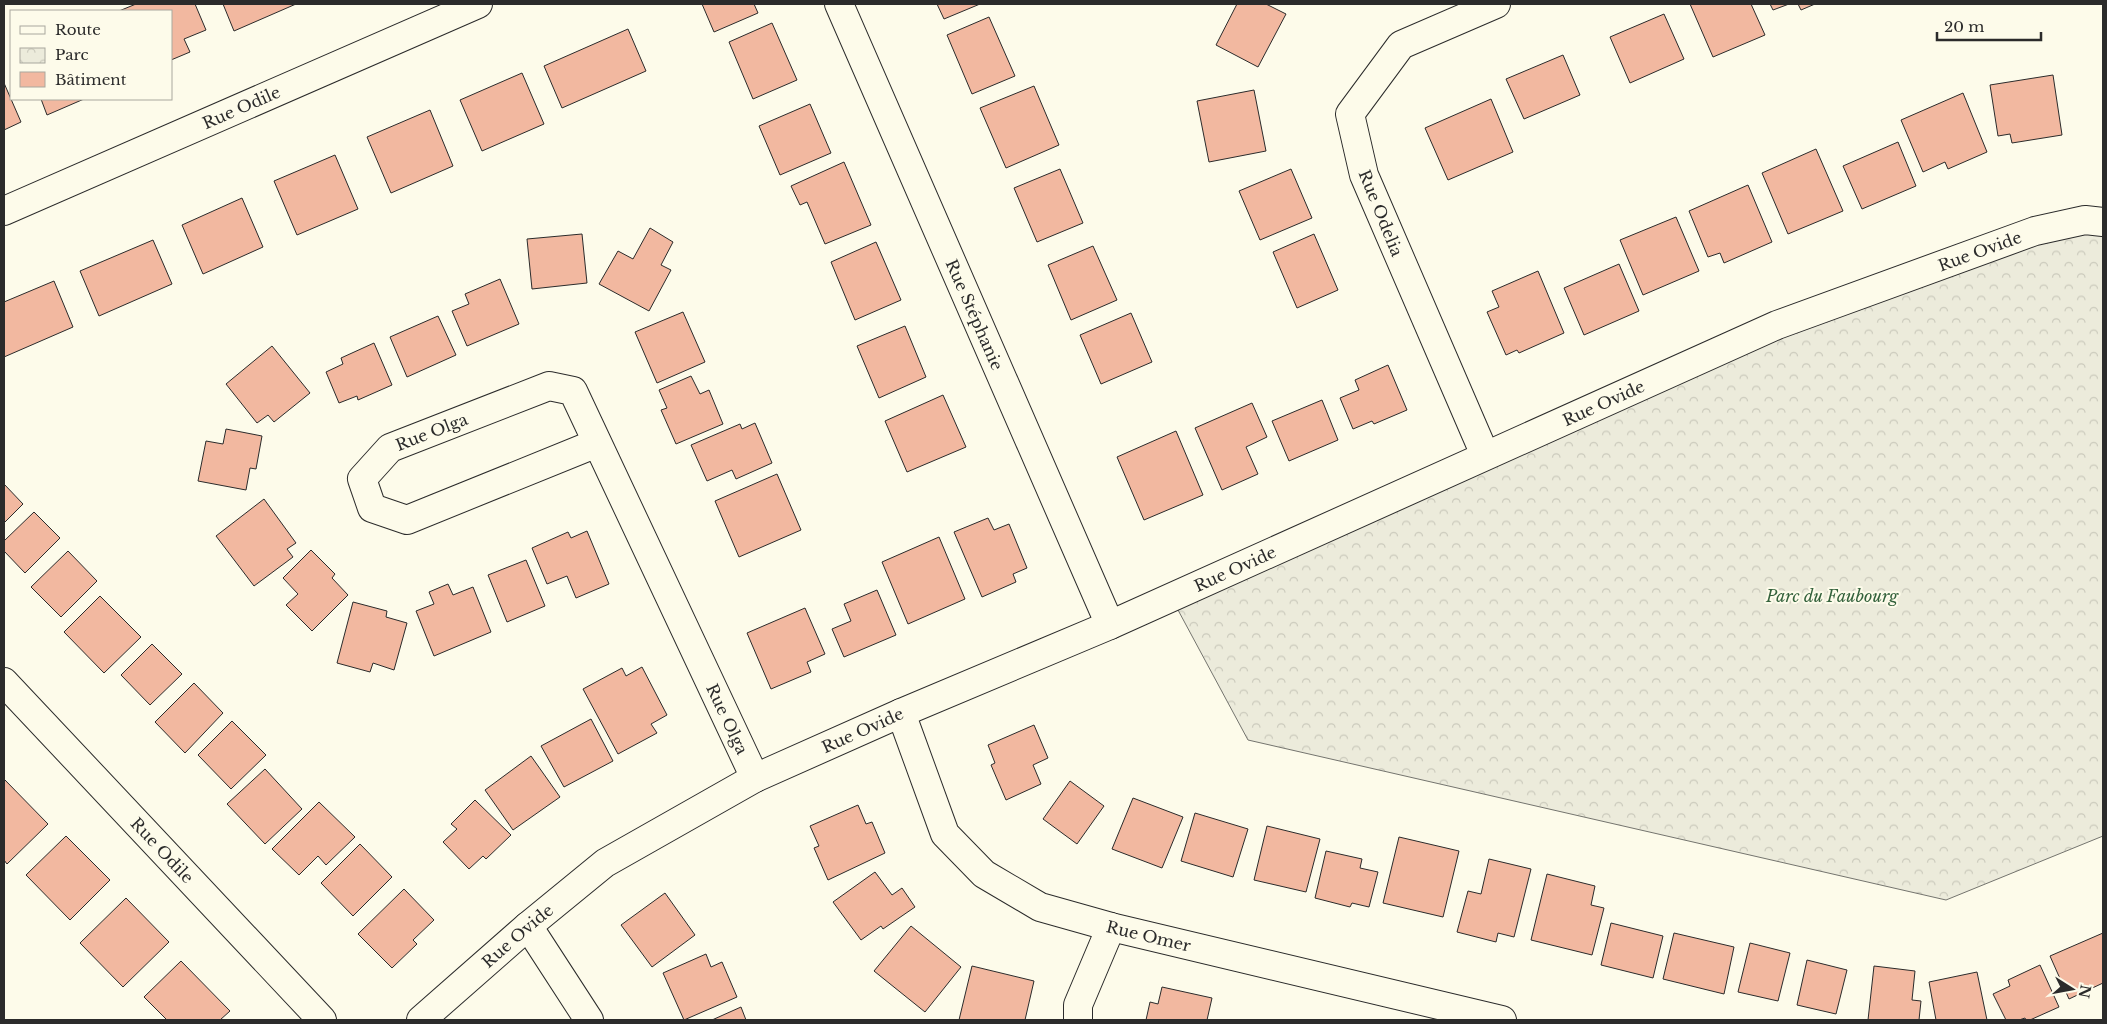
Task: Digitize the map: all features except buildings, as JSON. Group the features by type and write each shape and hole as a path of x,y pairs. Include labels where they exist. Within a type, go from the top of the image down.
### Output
{"street":[{"name":"Rue Odile","path":"4,211 478,4"},
{"name":"Rue Stéphanie","path":"839,4 1110,625"},
{"name":"Rue Odelia","path":"1485,455 1364,175 1350,114 1401,45 1496,4"},
{"name":"Rue Ovide","path":"420,1020 528,926 605,863 755,778 901,713 1110,625 1777,325 2035,231 2085,220 2103,222"},
{"name":"Rue Olga","path":"597,443 407,520 372,508 362,479 390,448 549,386 573,391 755,778"},
{"name":"Rue Odile","path":"4,682 322,1020"},
{"name":"Rue Omer","path":"901,713 945,834 984,874 1040,907 1111,927 1502,1020"},
{"path":"528,926 589,1020"},
{"path":"1078,1020 1078,1005 1111,927"}],"green space":[{"name":"Parc du Faubourg","path":"2103,222 2103,836 1946,900 1248,740 1171,597 1777,325"}]}
